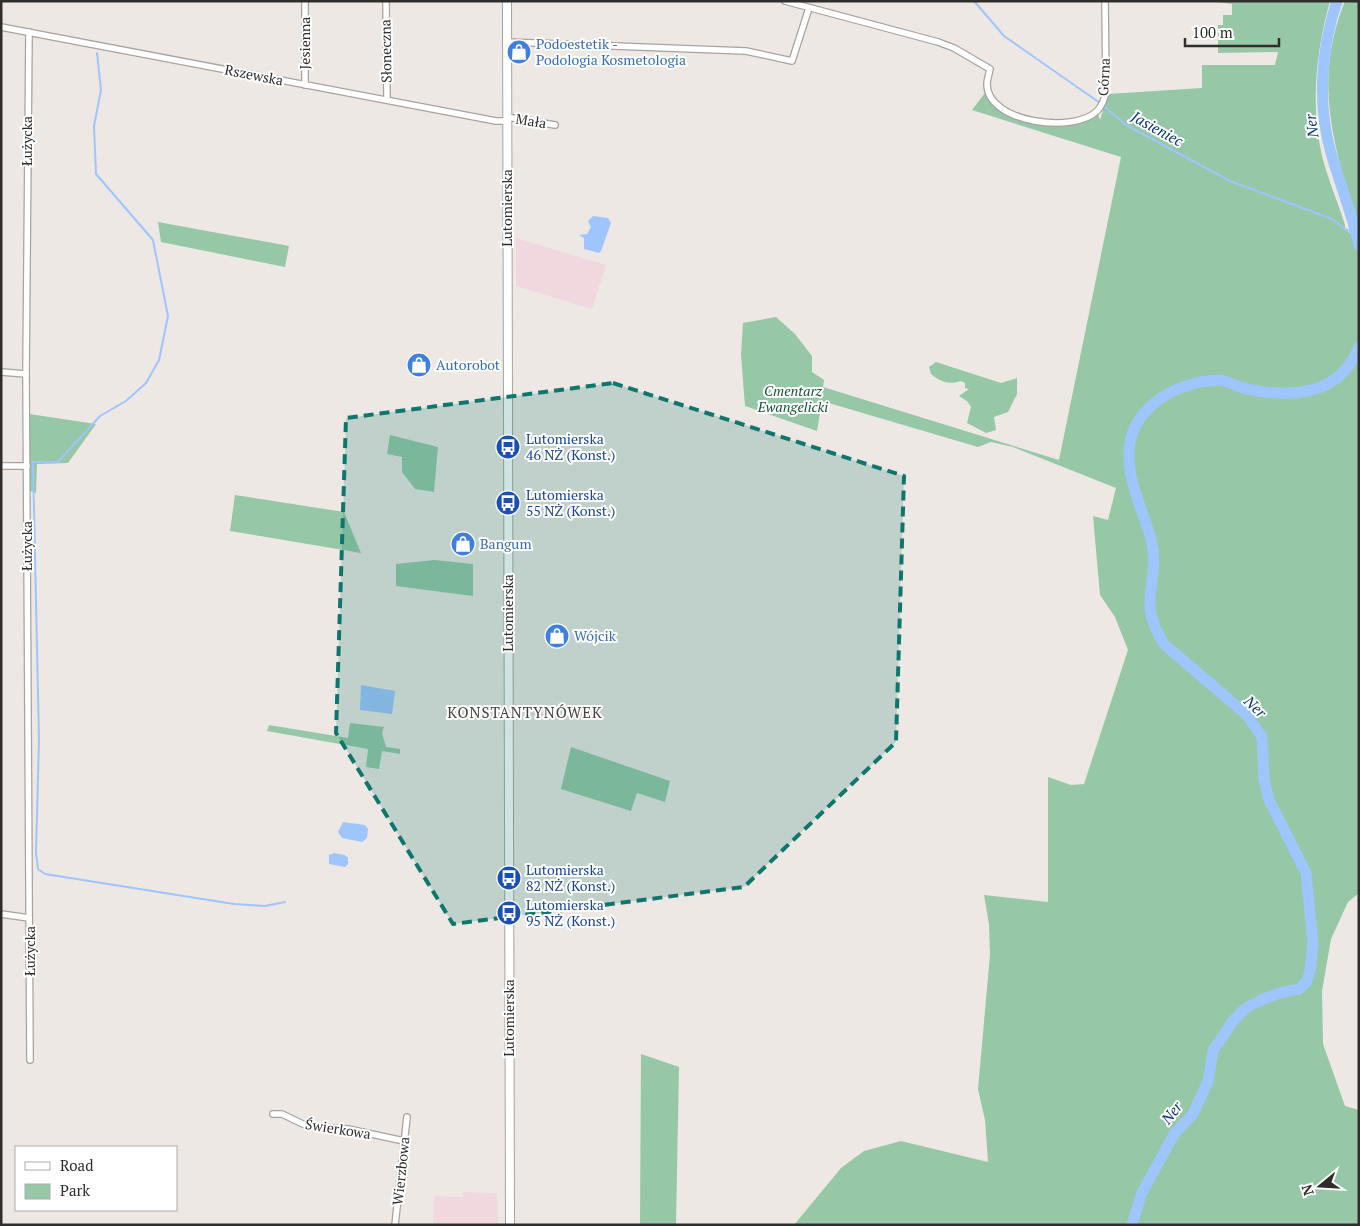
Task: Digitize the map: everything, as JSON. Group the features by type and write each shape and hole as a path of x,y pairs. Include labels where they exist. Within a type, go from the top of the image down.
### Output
{"main road":[{"name":"Lutomierska","path":"507,1 510,1225"}],"street":[{"name":"Jesienna","path":"305,1 305,85"},
{"name":"Słoneczna","path":"386,1 387,100"},
{"path":"507,42 746,51 792,61 809,8 785,1"},
{"name":"Górna","path":"809,8 954,48 990,70 987,84 994,101 1012,116 1053,124 1074,122 1089,117 1102,105 1106,90 1105,1"},
{"name":"Rszewska","path":"1,28 496,121 507,119"},
{"name":"Łużycka","path":"29,32 26,374 30,1060"},
{"name":"Mała","path":"507,119 555,125"},
{"path":"1,372 26,374"},
{"path":"1,466 27,466"},
{"path":"1,914 29,918"},
{"name":"Świerkowa","path":"273,1114 282,1114 307,1126 348,1129 404,1141"},
{"name":"Wierzbowa","path":"395,1225 407,1117"}],"highlighted area":[{"path":"613,383 904,476 896,742 744,887 453,924 336,733 346,418"}],"shaded area":[{"path":"516,238 606,265 592,309 516,286"},
{"path":"463,1192 497,1193 498,1225 433,1225 434,1196 463,1197"}],"green space":[{"name":"Cmentarz Ewangelicki","path":"1211,1 1330,1 1318,64 1316,86 1317,128 1326,170 1345,229 1359,240 1359,893 1348,902 1331,939 1322,991 1323,1044 1345,1106 1359,1110 1359,1225 794,1225 841,1168 864,1151 901,1141 988,1162 985,1120 978,1089 990,955 989,924 984,895 1048,902 1048,777 1071,785 1084,784 1128,650 1115,617 1100,595 1093,516 1108,520 1116,488 1013,447 991,442 978,447 822,401 817,431 745,406 741,355 743,323 776,317 795,334 812,356 812,372 824,380 823,387 1059,460 1121,157 972,110 988,89 994,101 1012,116 1074,122 1097,111 1100,120 1108,94 1202,88 1202,65 1275,65 1278,52 1218,53 1218,25 1223,25 1223,15 1232,15 1232,4"},
{"path":"1345,1 1359,1 1359,231 1335,144 1328,89 1335,32"},
{"path":"158,222 289,246 285,267 161,242"},
{"path":"936,362 1001,383 1017,378 1017,394 1008,412 994,417 996,430 986,433 967,423 971,407 967,401 959,396 969,389 965,388 965,383 961,381 945,382 931,374 929,367"},
{"path":"29,414 96,424 68,463 37,464 36,493 30,491"},
{"path":"390,435 438,447 434,492 415,489 402,472 402,457 387,454"},
{"path":"235,495 344,512 361,553 230,531"},
{"path":"434,560 473,564 473,596 396,586 396,564"},
{"path":"350,723 384,727 382,733 386,747 400,749 400,754 382,751 379,769 366,767 368,749 267,731 269,725 348,738"},
{"path":"571,747 670,781 665,802 637,793 631,811 561,789"},
{"path":"641,1054 679,1067 676,1225 640,1225"}],"water":[{"path":"593,216 608,218 611,223 599,253 584,249 584,238 579,235 587,234 591,227 588,221"},
{"path":"361,685 395,691 392,714 360,710"},
{"path":"343,822 365,825 368,829 367,838 362,842 342,838 338,832"},
{"path":"334,853 345,855 348,858 348,864 345,867 329,864 329,855"}],"waterway":[{"name":"Jasieniec","path":"974,1 1004,36 1100,103 1126,125 1230,181 1332,219 1345,229 1356,233"},
{"name":"Ner","path":"1337,1 1324,57 1324,115 1331,153 1359,245"},
{"path":"97,53 101,90 94,126 96,174 153,240 168,316 159,360 146,383 126,401 100,416 58,462 33,462 39,740 36,853 38,869 45,874 234,904 265,906 285,902"},
{"name":"Ner","path":"1132,1225 1141,1195 1174,1134 1193,1114 1208,1081 1213,1051 1233,1021 1246,1008 1280,993 1299,989 1307,981 1313,944 1306,873 1269,800 1264,780 1262,737 1247,715 1165,645 1151,616 1150,592 1153,554 1151,539 1132,479 1129,459 1130,442 1135,426 1144,413 1156,402 1185,386 1218,380 1264,392 1297,393 1312,390 1340,376 1351,363 1359,347"}],"place":[{"name":"Podoestetik - Podologia Kosmetologia","path":"519,52"},
{"name":"Autorobot","path":"419,365"},
{"name":"Lutomierska 46 NŻ (Konst.)","path":"508,447"},
{"name":"Lutomierska 55 NŻ (Konst.)","path":"508,503"},
{"name":"Bangum","path":"463,544"},
{"name":"Wójcik","path":"557,636"},
{"name":"Lutomierska 82 NŻ (Konst.)","path":"509,878"},
{"name":"Lutomierska 95 NŻ (Konst.)","path":"509,913"}],"district":[{"name":"KONSTANTYNÓWEK","path":"525,713"}]}
